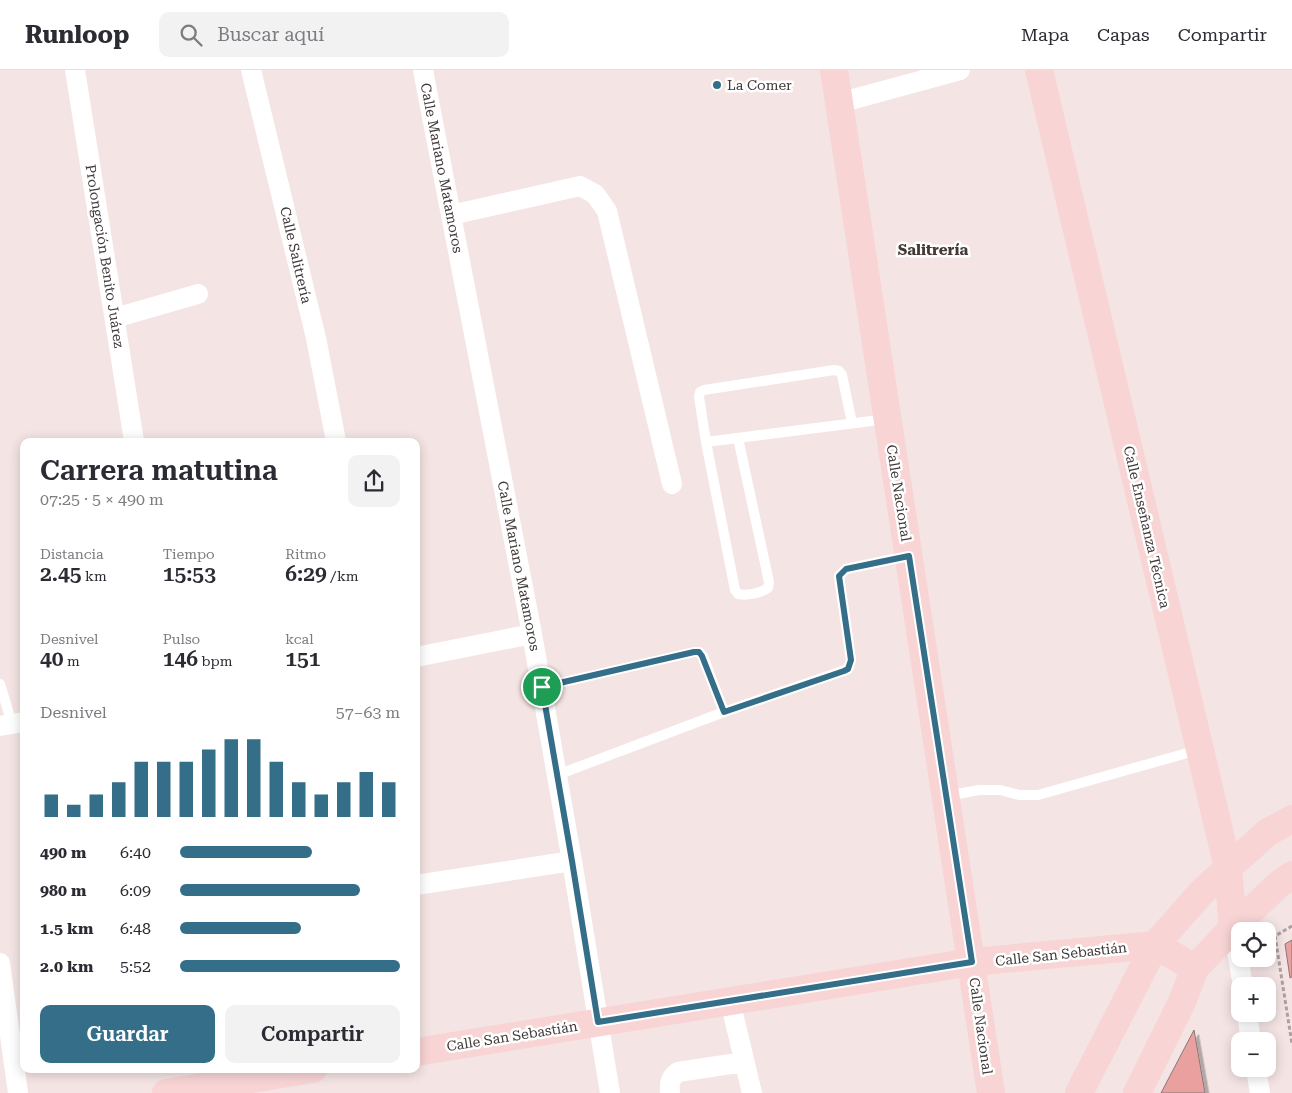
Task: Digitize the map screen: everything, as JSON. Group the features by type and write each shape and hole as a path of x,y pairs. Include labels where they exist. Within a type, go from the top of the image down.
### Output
{"street":[{"name":"Prolongación Benito Juárez","path":"75,70 134,438"},
{"name":"Calle Salitrería","path":"251,70 316,338 335,438"},
{"name":"Calle Mariano Matamoros","path":"423,70 542,687 610,1093"},
{"name":"Calle Nacional","path":"834,70 991,1093"},
{"path":"839,103 960,70"},
{"name":"Calle Enseñanza Técnica","path":"1039,70 1228,868 1232,922"},
{"path":"452,215 580,186 595,194 607,211 672,484"},
{"path":"115,318 198,294"},
{"path":"420,655 532,634"},
{"path":"1079,1093 1155,944 1201,893 1228,868 1268,832 1292,819"},
{"path":"420,884 572,861"},
{"path":"1239,922 1279,884 1292,875"},
{"path":"1137,1093 1182,1002 1196,968 1231,930"},
{"path":"1155,944 1196,968"},
{"name":"Calle San Sebastián","path":"420,1051 972,962 1155,944"},
{"path":"0,963 18,1093"},
{"path":"730,1001 752,1093"},
{"path":"670,1093 669,1085 672,1077 678,1072 744,1062"},
{"path":"166,1093 288,1073"},
{"path":"1257,1077 1260,1093"}],"lane":[{"path":"738,438 769,582 768,588 764,590 743,595 738,594 735,590 698,398 700,392 834,370 839,371 842,375 852,423"},
{"path":"706,442 888,419"},
{"path":"557,775 724,712 848,669 851,660 839,576 846,569 909,556"},
{"path":"542,687 699,652 724,712"},
{"path":"0,684 12,724"},
{"path":"946,796 979,790 1000,790 1019,795 1038,795 1200,750"}],"path":[{"path":"1292,926 1275,936 1292,1044"}],"building":[{"path":"1292,940 1292,977 1290,978 1285,944"},
{"path":"1194,1030 1205,1093 1161,1093"}],"place":[{"name":"La Comer","path":"717,85"}],"district":[{"name":"Salitrería","path":"933,250"}],"route":[{"path":"909,556 972,962 598,1022 542,687 699,652 724,712 844,671 848,669 851,660 839,576 846,569 909,556"}]}
